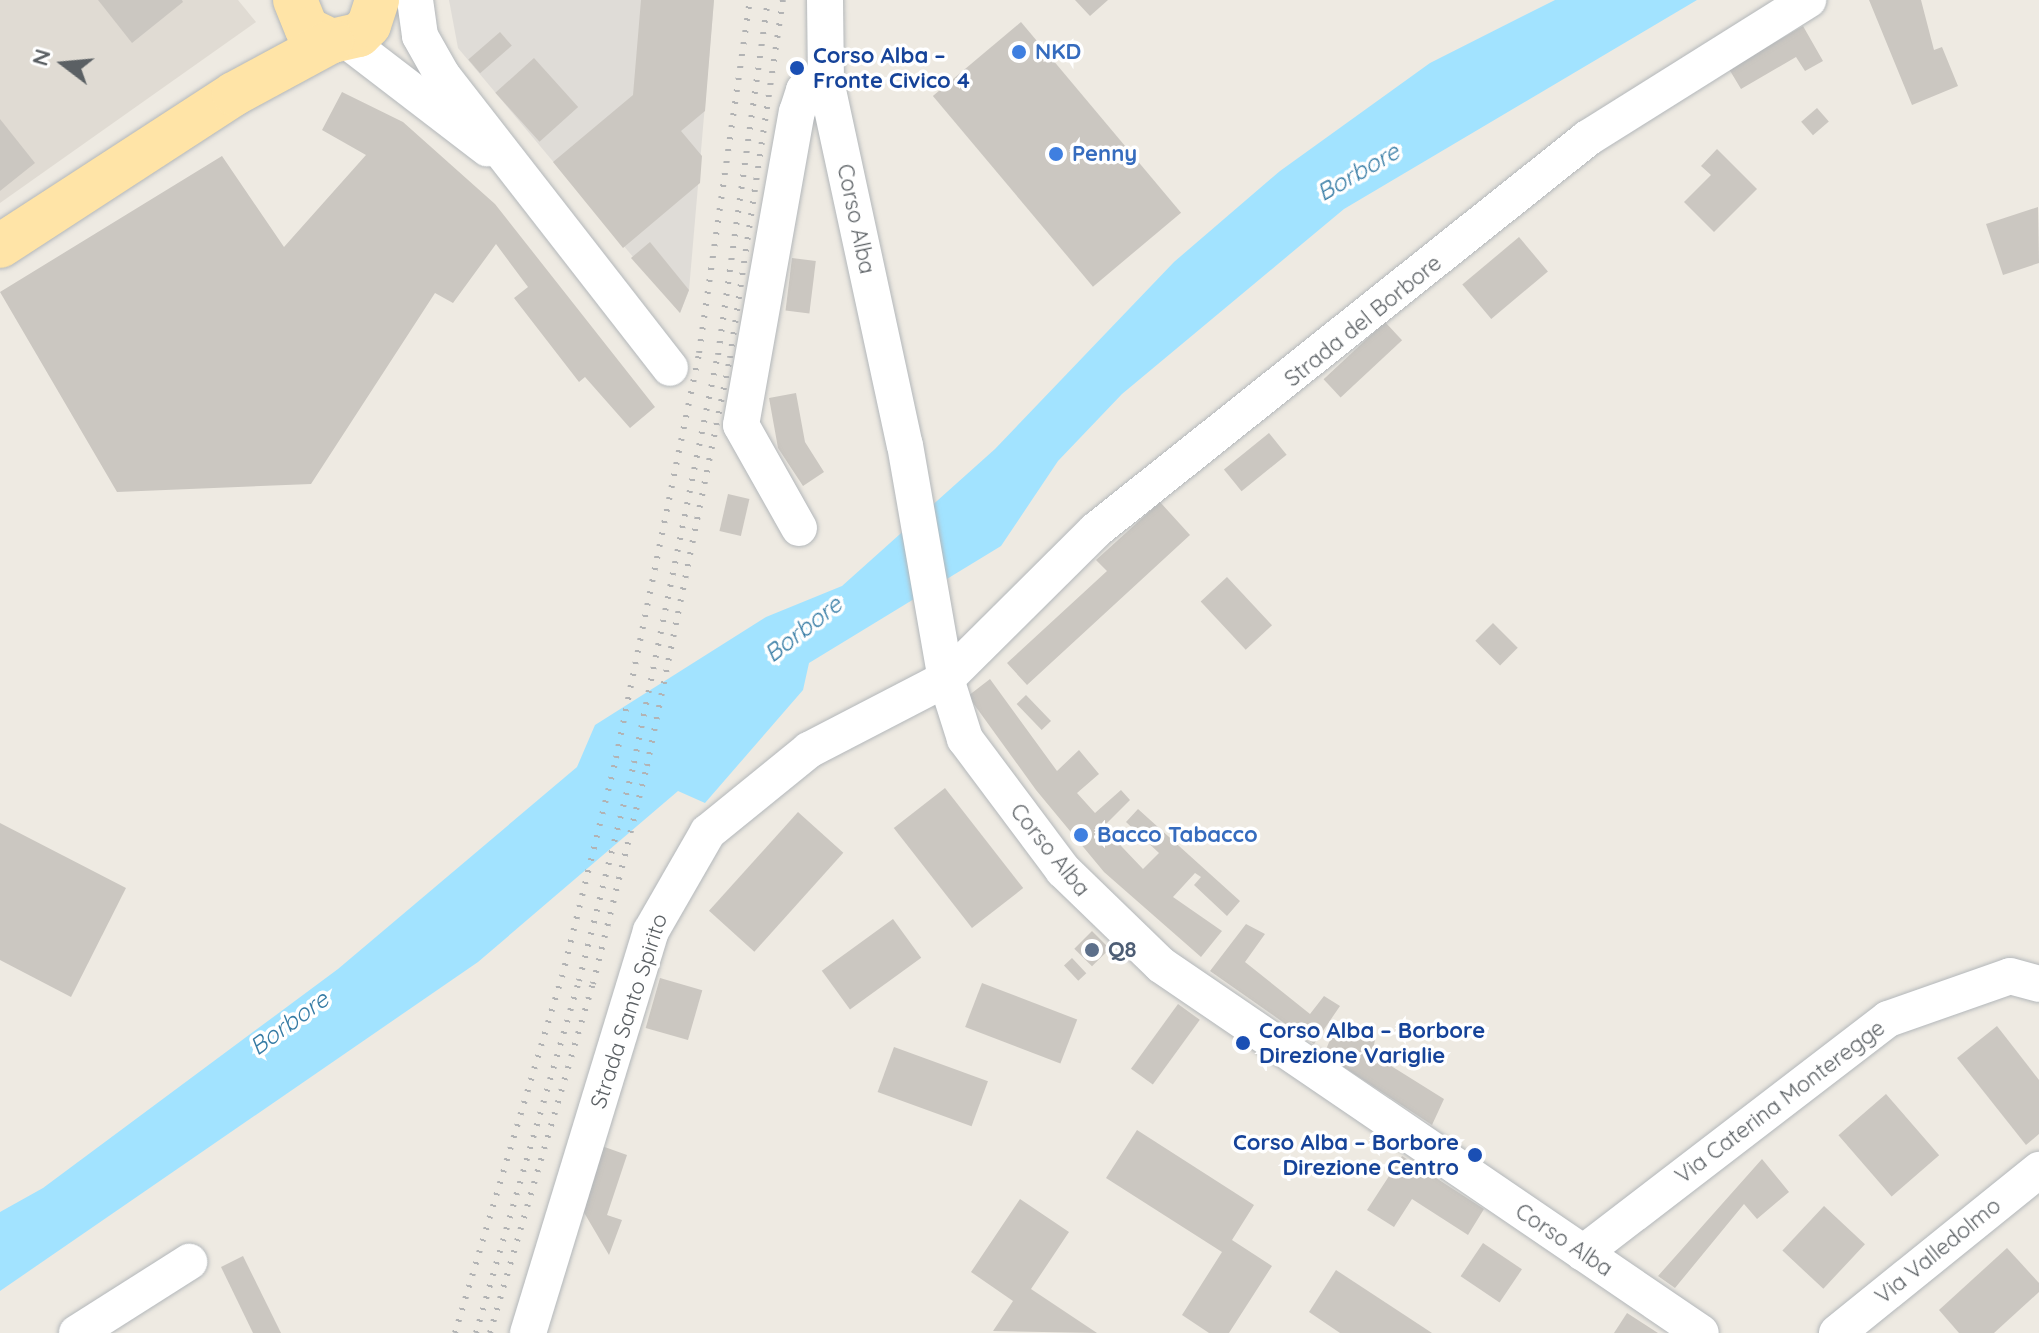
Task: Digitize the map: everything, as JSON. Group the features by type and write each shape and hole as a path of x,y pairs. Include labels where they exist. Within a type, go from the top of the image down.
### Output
{"main road":[{"path":"293,0 307,29 339,41"},
{"path":"234,94 293,0"},
{"path":"0,246 234,94 369,25 377,0"}],"street":[{"path":"415,0 420,36 430,57 670,368"},
{"name":"Corso Alba","path":"825,0 826,81 905,445 946,679 959,728 988,773 1063,870 1131,940 1161,965 1701,1333"},
{"name":"Strada del Borbore","path":"946,679 1096,530 1588,138 1808,0"},
{"path":"339,41 454,128 512,164"},
{"path":"799,528 741,425 797,112 804,90 826,81"},
{"name":"Strada Santo Spirito","path":"528,1333 651,931 672,886 708,832 809,750 946,679"},
{"name":"Via Caterina Monteregge","path":"1583,1253 1888,1019 2010,976 2039,984"},
{"name":"Via Valledolmo","path":"1837,1333 2039,1170"},
{"path":"77,1333 189,1262"}],"shaded area":[{"path":"0,0 238,0 256,22 0,203"},
{"path":"449,0 714,0 689,290 680,313 458,48"}],"water":[{"name":"Borbore","path":"1555,0 1697,0 1344,209 1122,394 1058,461 1001,546 809,663 803,690 705,803 678,791 478,962 0,1291 0,1212 43,1188 338,969 577,767 595,725 766,617 842,586 995,449 1174,262 1280,171 1430,63"}],"building":[{"path":"98,0 182,0 183,2 132,43"},
{"path":"641,0 714,0 705,111 681,131 702,156 700,183 623,248 553,162 633,95"},
{"path":"1075,0 1108,0 1090,16"},
{"path":"1869,0 1921,0 1934,50 1942,47 1958,86 1912,105"},
{"name":"Penny","path":"1021,22 1181,213 1093,287 933,96"},
{"path":"1803,26 1823,61 1805,71 1796,57 1741,89 1729,69"},
{"path":"500,32 512,46 480,73 468,60"},
{"path":"534,58 578,107 540,142 495,93"},
{"path":"342,92 403,122 495,204 655,407 630,428 585,377 579,382 514,298 528,287 496,244 453,303 435,293 311,484 117,492 0,292 222,156 284,247 366,155 322,130"},
{"path":"1817,108 1829,122 1813,135 1801,122"},
{"path":"0,119 35,163 0,191"},
{"path":"1717,149 1757,189 1714,232 1684,202 1711,175 1701,166"},
{"path":"2038,207 2039,263 2003,275 1986,224"},
{"path":"1519,237 1548,271 1491,319 1462,285"},
{"path":"650,242 689,290 680,313 631,258"},
{"path":"792,258 816,261 809,314 786,311"},
{"path":"1385,322 1402,340 1341,398 1324,379"},
{"path":"796,393 805,442 824,472 803,486 778,448 769,398"},
{"path":"1269,433 1287,455 1242,491 1224,470"},
{"path":"728,494 749,499 741,536 719,531"},
{"path":"1160,502 1190,535 1027,685 1007,663 1107,571 1096,560"},
{"path":"1227,577 1272,625 1246,650 1201,602"},
{"path":"1493,623 1518,648 1500,665 1475,641"},
{"path":"990,679 1057,771 1079,750 1099,774 1077,793 1095,813 1121,790 1130,800 1103,827 1143,869 1159,853 1126,822 1138,809 1240,901 1227,916 1194,885 1201,877 1195,873 1173,897 1222,931 1201,957 1104,872 1036,790 968,696"},
{"path":"1026,695 1051,721 1042,730 1017,704"},
{"path":"945,788 1023,888 972,928 894,828"},
{"path":"798,812 843,853 754,952 709,911"},
{"path":"0,823 126,888 71,997 0,960"},
{"path":"893,919 921,958 850,1010 822,971"},
{"path":"1246,924 1265,934 1245,962 1310,1014 1324,996 1340,1006 1314,1044 1210,971"},
{"path":"1092,931 1110,949 1092,966 1074,949"},
{"path":"1072,958 1086,973 1078,981 1064,966"},
{"path":"660,978 702,990 688,1040 646,1028"},
{"path":"982,983 1077,1020 1060,1063 965,1027"},
{"path":"1178,1004 1200,1020 1153,1085 1131,1069"},
{"path":"1997,1026 2039,1080 2039,1134 2026,1145 1957,1058"},
{"path":"1359,1031 1375,1040 1372,1054 1444,1099 1432,1125 1324,1054 1333,1033"},
{"path":"894,1047 988,1081 972,1126 878,1092"},
{"path":"1886,1094 1939,1155 1892,1196 1838,1135"},
{"path":"1137,1130 1254,1205 1232,1240 1272,1266 1229,1333 1209,1333 1182,1315 1222,1252 1106,1178"},
{"path":"599,1145 627,1155 607,1215 622,1220 609,1255 579,1204"},
{"path":"1402,1156 1484,1209 1468,1235 1412,1199 1394,1227 1367,1210"},
{"path":"1762,1159 1789,1192 1757,1219 1744,1204 1675,1288 1658,1276"},
{"path":"1020,1199 1069,1232 1031,1289 1097,1333 993,1331 1013,1301 971,1272"},
{"path":"1824,1206 1865,1244 1823,1289 1782,1251"},
{"path":"1483,1243 1522,1269 1500,1302 1461,1276"},
{"path":"2007,1248 2039,1283 2039,1292 1994,1333 1959,1333 1939,1310"},
{"path":"243,1256 281,1333 253,1333 221,1267"},
{"path":"1336,1270 1432,1333 1340,1333 1309,1312"},
{"path":"1627,1313 1658,1333 1614,1333"}],"railway":[{"path":"455,1333 562,977 616,758 699,353 750,0"},
{"path":"476,1333 579,981 634,763 718,355 768,0"},
{"path":"490,1333 593,984 647,766 730,358 783,0"}],"place":[{"name":"NKD","path":"1019,52"},
{"name":"Corso Alba – Fronte Civico 4","path":"797,68"},
{"name":"Penny","path":"1056,154"},
{"name":"Bacco Tabacco","path":"1081,835"},
{"name":"Q8","path":"1092,950"},
{"name":"Corso Alba – Borbore Direzione Variglie","path":"1243,1043"},
{"name":"Corso Alba – Borbore Direzione Centro","path":"1475,1155"}]}
